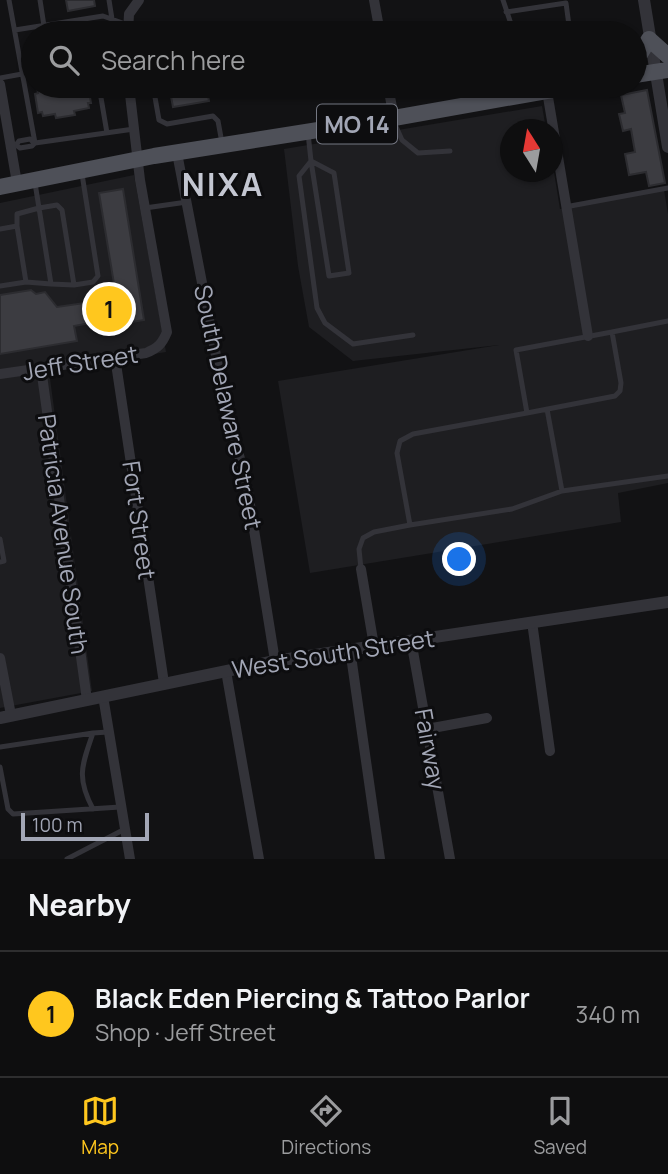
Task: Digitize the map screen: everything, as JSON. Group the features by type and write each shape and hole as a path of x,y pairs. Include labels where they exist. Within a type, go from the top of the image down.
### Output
{"main road":[{"path":"647,42 649,39 668,56"},
{"name":"MO 14","path":"0,187 138,159 394,118 488,98"}],"street":[{"path":"129,21 139,0"},
{"path":"374,0 378,21"},
{"path":"644,0 647,21"},
{"path":"647,23 649,39 662,71 668,147"},
{"path":"0,84 14,146 17,183"},
{"path":"131,98 145,208"},
{"path":"390,98 394,118"},
{"path":"548,98 588,336"},
{"name":"South Delaware Street","path":"177,153 224,397 250,500 275,662"},
{"name":"Jeff Street","path":"0,374 146,353 157,349 163,343 167,332 145,208"},
{"name":"Fort Street","path":"115,357 164,683"},
{"name":"Patricia Avenue South","path":"41,368 88,700"},
{"path":"361,569 374,646"},
{"name":"West South Street","path":"5,717 275,662 668,602"},
{"path":"532,622 550,751"},
{"name":"Fairway","path":"411,640 450,859"},
{"path":"350,649 380,859"},
{"path":"0,658 5,717"},
{"path":"226,671 259,859"},
{"path":"103,696 130,859"},
{"path":"427,729 488,718"}],"lane":[{"path":"9,0 21,66"},
{"path":"40,0 43,21"},
{"path":"109,0 112,19"},
{"path":"503,0 509,21"},
{"path":"506,12 566,3 568,21"},
{"path":"74,21 103,16 118,21"},
{"path":"15,30 21,29"},
{"path":"0,78 21,74"},
{"path":"26,98 34,143"},
{"path":"101,98 107,133"},
{"path":"155,98 159,120 167,124 213,116 218,121 222,146"},
{"path":"394,118 397,133 408,148 418,153 450,151"},
{"path":"34,143 134,129"},
{"path":"308,132 329,276"},
{"path":"0,148 14,146 19,141 30,139 34,143"},
{"path":"311,161 334,173 349,273 313,279"},
{"path":"311,161 299,176 317,308 325,323 353,344 413,335"},
{"path":"0,286 26,282 74,285 93,282 98,276 81,170"},
{"path":"34,180 51,284"},
{"path":"565,207 668,188"},
{"path":"145,208 187,202"},
{"path":"26,282 17,214 57,205 62,210 74,285"},
{"path":"0,229 17,226"},
{"path":"527,413 516,350 668,321"},
{"path":"410,526 397,453 400,441 413,434 609,398 620,391 612,332"},
{"path":"547,409 562,491"},
{"path":"361,569 359,549 363,538 374,532 512,509 562,491 668,476"},
{"path":"0,539 4,561 0,562"},
{"path":"0,747 109,732"},
{"path":"93,733 82,766 85,791 93,809"},
{"path":"0,767 8,810 13,814 121,807"},
{"path":"67,859 125,829"}],"shaded area":[{"path":"542,106 544,119 500,119 500,182 556,182 560,209 664,190 668,214 668,483 618,493 621,522 310,573 278,381 499,345 353,361 309,327 298,266 284,149"},
{"path":"134,175 166,352 49,371 92,691 0,708 0,203"}],"building":[{"path":"66,0 94,0 95,6 68,11"},
{"path":"647,90 665,183 649,186 646,172 629,175 625,154 635,152 631,129 623,131 619,114 625,113 622,98 647,98"},
{"path":"36,98 90,98 89,108 74,111 75,115 56,118 55,114 43,116 42,112 38,113"},
{"path":"171,98 208,98 209,101 173,107"},
{"path":"123,189 144,320 102,327 101,321 74,326 77,341 0,354 0,295 31,290 36,294 45,292 57,307 98,301 99,304 117,302 99,193"}],"place":[{"name":"Black Eden Piercing & Tattoo Parlor","path":"109,309"}],"district":[{"name":"NIXA","path":"223,184"}]}
